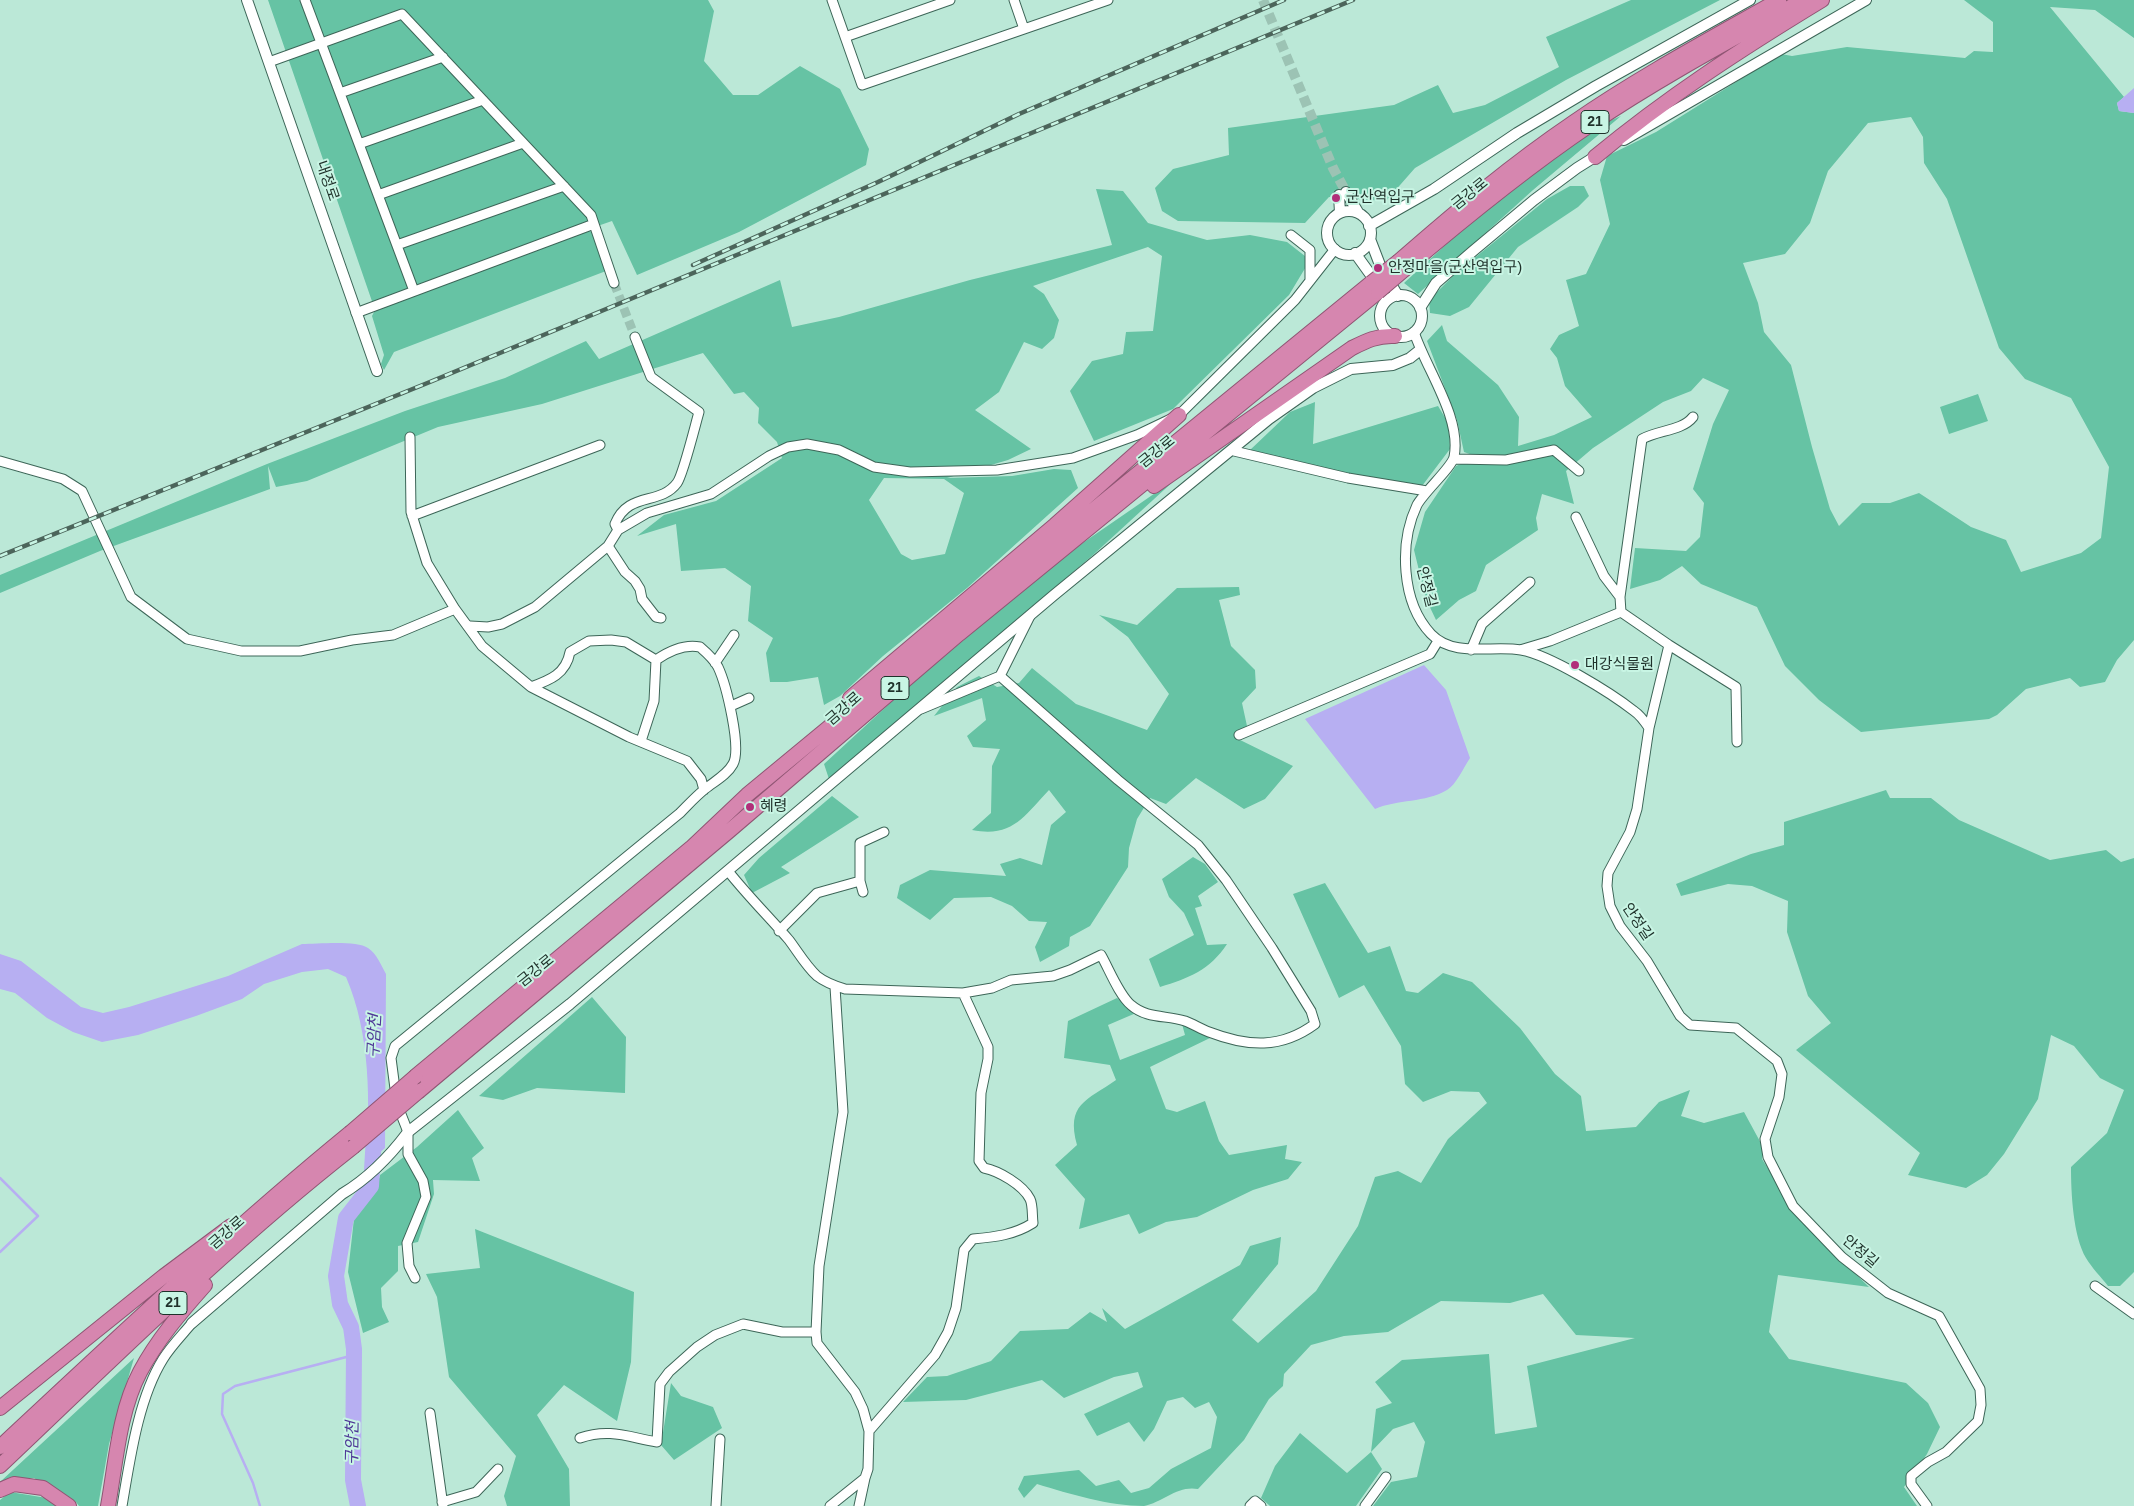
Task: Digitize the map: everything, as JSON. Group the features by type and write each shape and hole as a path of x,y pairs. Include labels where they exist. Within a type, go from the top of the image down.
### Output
{"highway":[{"name":"금강로","path":"0,1447 154,1304 301,1181 353,1147 729,831 914,672 1378,292 1402,265 1514,164 1632,84 1779,0"},
{"name":"금강로","path":"1402,265 1489,198 1590,125 1671,75 1803,0"},
{"path":"1595,157 1657,106 1822,0"},
{"name":"금강로","path":"0,1466 350,1133 416,1076 691,848 747,795 994,591 1378,292"},
{"path":"1067,546 1352,348 1384,335 1395,336"},
{"path":"747,795 778,760 990,578 1056,525 1179,415"},
{"path":"0,1408 209,1240 301,1181"},
{"path":"108,1506 123,1420 140,1373 162,1336 231,1255 301,1181"},
{"path":"0,1490 14,1484 43,1488 69,1506"}],"street":[{"name":"내정로","path":"247,0 377,371"},
{"path":"305,0 414,291"},
{"path":"832,0 862,84 1108,0"},
{"path":"845,37 950,0"},
{"path":"1014,0 1024,29"},
{"path":"1369,226 1434,188 1517,133 1596,86 1750,0"},
{"path":"1355,253 1364,262 1378,292 1380,322 1388,333 1395,336 1408,336 1414,332 1421,321 1420,308 1436,283 1534,200 1595,157 1866,0"},
{"path":"269,62 402,14 591,214 614,283"},
{"path":"340,93 443,57"},
{"path":"359,144 483,100"},
{"path":"378,195 523,143"},
{"path":"397,245 564,186"},
{"path":"1370,239 1366,245 1355,253 1340,253 1335,249 1328,237 1327,230 1330,223 1340,213 1342,194 1366,219 1369,226 1370,239 1380,265 1398,296"},
{"path":"1340,213 1358,212"},
{"path":"356,313 594,224"},
{"path":"1291,235 1310,250 1310,281"},
{"path":"470,626 488,627 502,624 535,608 608,546 618,530 647,514 711,494 769,456 788,447 808,444 839,450 874,467 910,472 997,470 1072,458 1137,435 1179,415 1295,300 1317,269 1335,249"},
{"path":"1378,292 1411,298 1420,308"},
{"path":"1414,332 1453,426 1454,459 1506,460 1554,450 1579,471"},
{"path":"618,530 615,524 616,519 628,505 661,495 678,483 699,412 651,378 635,336"},
{"path":"122,1506 133,1447 146,1397 163,1359 192,1323 393,1152 408,1132 570,1004 916,711 1270,419 1313,388 1351,369 1393,365 1410,358 1420,350"},
{"path":"1621,612 1620,597 1642,440 1653,433 1688,424 1693,417"},
{"path":"410,437 412,516 427,563 455,609 470,626 482,646 531,687 628,737 687,761 697,773 704,790"},
{"path":"412,516 600,445"},
{"path":"1234,450 1348,478 1427,492"},
{"name":"안정길","path":"1438,641 1427,630 1417,613 1408,585 1405,543 1417,506 1454,459"},
{"path":"0,461 64,479 82,491 131,597 187,639 242,652 300,651 352,640 393,635 455,609"},
{"path":"1576,517 1604,576 1620,597"},
{"path":"608,546 625,572 635,581 645,604 656,617 661,618"},
{"path":"1471,650 1482,624 1530,582"},
{"path":"1621,612 1669,646 1736,687 1737,742"},
{"path":"1520,650 1550,641 1621,612"},
{"path":"916,711 1000,676 1030,616"},
{"path":"715,663 734,636"},
{"path":"531,687 544,682 562,671 568,664 570,652 589,641 626,642 656,660"},
{"path":"1239,735 1430,654 1438,641 1471,650 1520,650 1543,656 1617,699 1636,712 1650,728"},
{"path":"415,1278 409,1266 407,1243 426,1197 423,1180 408,1154 408,1132 397,1104 391,1058 395,1046 680,813 704,790 725,775 734,763 736,736 731,721 731,706 715,663 700,647 694,646 666,653 656,660"},
{"path":"1650,728 1669,646"},
{"path":"641,741 654,701 656,660"},
{"path":"728,871 817,976 835,987 845,989 963,993 992,988 1011,980 1053,976 1101,955 1130,1004 1156,1017 1184,1021 1225,1038 1262,1043 1278,1043 1299,1036 1315,1024 1311,1011 1272,948 1226,880 1198,845 1118,780 1000,676"},
{"path":"731,706 749,698"},
{"name":"안정길","path":"1650,728 1637,809 1630,832 1608,873 1610,906 1620,926 1647,961 1680,1016 1690,1025 1736,1028 1777,1061 1782,1074 1779,1097 1766,1139 1768,1157 1793,1206 1842,1257 1888,1293 1940,1316 1980,1389 1981,1405 1978,1421 1946,1452 1928,1462 1911,1476 1912,1484 1927,1506"},
{"path":"863,892 860,881 860,844 884,832"},
{"path":"779,931 817,893 860,881"},
{"path":"835,987 843,1112 819,1266 816,1332 817,1343 855,1392 863,1409 869,1431 868,1469 859,1506"},
{"path":"869,1431 935,1355 948,1332 956,1308 964,1250 973,1239 1002,1236 1021,1230 1033,1223 1030,1199 1004,1175 996,1170 984,1168 979,1161 981,1093 988,1059 988,1047 963,993"},
{"path":"2095,1286 2134,1314"},
{"path":"580,1438 592,1434 616,1432 657,1442 660,1384 669,1372 697,1347 715,1335 743,1324 782,1332 816,1332"},
{"path":"430,1413 442,1504 476,1492 498,1469"},
{"path":"716,1506 720,1439"},
{"path":"1365,1506 1386,1477"},
{"path":"830,1506 865,1478"},
{"path":"1250,1506 1255,1501 1261,1506"}],"green space":[{"path":"268,0 708,0 714,11 704,61 733,95 758,95 800,66 840,89 869,149 866,165 739,232 637,275 612,221 586,230 592,232 606,271 394,352 384,370 381,364 384,355 372,316 375,310"},
{"path":"1631,0 1720,0 1566,80 1415,168 1386,201 1329,197 1305,223 1178,221 1162,211 1155,188 1173,169 1229,155 1228,128 1394,105 1438,85 1453,113 1485,105 1559,67 1546,37"},
{"path":"1964,0 2134,0 2134,38 2095,10 2050,7 2124,97 2117,103 2119,111 2134,113 2134,640 2117,660 2105,682 2080,687 2070,678 2026,689 1997,715 1989,719 1861,732 1819,700 1785,666 1757,607 1701,584 1682,566 1660,580 1630,589 1635,548 1686,551 1700,537 1704,503 1693,489 1713,424 1729,390 1703,378 1691,391 1663,402 1593,448 1566,471 1574,504 1542,494 1536,518 1538,530 1486,565 1476,591 1459,600 1436,620 1426,599 1414,550 1425,512 1456,466 1478,457 1464,452 1457,420 1427,341 1442,325 1447,341 1498,385 1519,417 1518,446 1554,435 1592,417 1565,386 1557,358 1550,349 1559,335 1579,326 1566,280 1586,274 1610,224 1600,180 1607,156 1656,132 1781,54 1792,56 1847,47 1965,58 1974,51 1993,52 1993,22","holes":["1911,117 1923,137 1924,163 1947,199 1999,348 2025,379 2071,398 2109,467 2101,538 2081,553 2021,572 2006,540 1971,527 1919,493 1890,503 1862,503 1839,526 1830,509 1791,365 1764,332 1758,303 1743,263 1785,254 1810,223 1828,171 1868,123"]},
{"path":"1621,116 1533,190 1418,294 1404,283 1477,216 1602,124"},
{"path":"1570,186 1584,186 1589,196 1578,207 1518,247 1469,307 1450,316 1430,313 1429,300 1456,273 1547,199"},
{"path":"1096,189 1123,191 1148,223 1207,240 1250,235 1287,242 1310,260 1289,295 1173,409 1094,441 1070,391 1092,361 1123,354 1126,332 1153,331 1162,256 1148,247 1033,286 1044,294 1059,320 1054,338 1042,349 1024,342 999,392 975,410 1031,449 1008,460 947,478 1012,476 1054,469 1071,470 1078,488 967,588 883,656 840,696 824,705 818,677 787,682 770,682 766,653 773,638 748,621 751,586 725,568 681,571 676,524 637,536 664,515 716,501 782,458 777,442 758,423 759,408 744,392 734,394 703,353 542,404 438,427 307,481 276,487 268,466 270,489 100,551 0,593 0,575 267,464 405,411 505,378 586,341 599,359 780,280 792,327 839,317 970,280 1112,245","holes":["884,478 944,479 964,493 945,554 912,560 901,554 869,500"]},
{"path":"1978,394 1988,421 1949,434 1940,407"},
{"path":"1315,402 1313,444 1438,406 1449,424 1450,449 1422,486 1314,467 1249,451 1290,412"},
{"path":"1177,478 1093,555 829,779 824,764 900,694 1058,560"},
{"path":"1239,587 1240,595 1219,600 1231,646 1255,670 1256,688 1242,703 1247,726 1234,737 1293,766 1265,799 1244,809 1196,778 1166,804 1150,798 1137,819 1129,848 1128,867 1090,926 1070,937 1069,946 1040,962 1035,947 1047,922 1029,921 1012,906 991,897 954,898 930,920 897,898 900,885 930,870 1006,876 1000,864 1020,858 1042,865 1051,825 1066,812 1049,790 1024,816 1008,828 986,832 972,830 991,813 992,766 1000,749 973,747 967,736 986,720 982,698 934,716 957,687 979,676 997,687 1019,683 1032,668 1076,704 1147,730 1169,694 1128,637 1099,615 1137,625 1177,588"},
{"path":"1886,790 1890,798 1931,798 1959,820 2050,860 2106,850 2121,862 2134,858 2134,1272 2120,1286 2108,1286 2088,1262 2082,1249 2074,1214 2071,1167 2107,1133 2124,1090 2100,1078 2074,1046 2051,1035 2038,1099 2004,1154 1987,1175 1966,1188 1908,1175 1920,1153 1796,1050 1831,1023 1808,996 1787,932 1788,901 1752,886 1728,884 1681,896 1676,884 1751,854 1784,845 1784,822"},
{"path":"832,796 859,817 781,867 790,873 752,893 744,875 759,858"},
{"path":"1193,857 1205,864 1218,882 1198,896 1202,906 1195,908 1207,945 1227,944 1206,967 1180,980 1160,987 1149,959 1194,935 1184,913 1169,897 1162,879"},
{"path":"1325,883 1368,953 1390,946 1406,991 1418,993 1443,973 1472,982 1520,1028 1555,1074 1581,1096 1586,1131 1636,1127 1659,1102 1690,1090 1681,1116 1704,1123 1744,1112 1763,1147 1762,1159 1801,1221 1869,1287 1778,1275 1769,1332 1789,1359 1906,1383 1928,1403 1940,1427 1927,1454 1904,1487 1917,1506 1373,1506 1391,1482 1417,1477 1425,1442 1414,1422 1393,1429 1371,1452 1376,1409 1392,1403 1375,1382 1402,1360 1489,1354 1495,1434 1537,1427 1527,1366 1635,1338 1576,1335 1543,1294 1510,1303 1441,1301 1388,1332 1344,1336 1311,1345 1284,1374 1283,1386 1269,1399 1244,1440 1198,1489 1184,1489 1144,1506 1103,1502 1037,1484 1024,1498 1018,1489 1024,1476 1079,1470 1096,1486 1119,1480 1131,1493 1149,1488 1171,1469 1211,1448 1217,1417 1209,1402 1195,1408 1183,1397 1167,1401 1154,1429 1144,1442 1129,1422 1097,1436 1084,1414 1143,1387 1138,1372 1114,1377 1064,1398 1042,1380 966,1400 903,1402 927,1377 947,1376 991,1361 1020,1331 1068,1329 1090,1312 1107,1322 1102,1308 1125,1329 1240,1265 1250,1246 1281,1237 1278,1264 1232,1320 1258,1343 1316,1291 1358,1226 1375,1177 1398,1171 1421,1183 1448,1139 1487,1103 1479,1092 1451,1091 1423,1102 1405,1084 1401,1046 1364,985 1339,998 1293,894"},
{"path":"592,997 626,1037 625,1093 537,1088 503,1100 479,1096"},
{"path":"1117,998 1136,1013 1108,1025 1120,1060 1185,1035 1182,1024 1210,1038 1150,1067 1166,1109 1177,1112 1205,1101 1219,1141 1229,1155 1287,1145 1285,1159 1302,1162 1288,1179 1253,1190 1197,1217 1166,1222 1139,1234 1129,1214 1079,1229 1085,1199 1055,1165 1077,1145 1074,1120 1081,1105 1116,1080 1110,1065 1064,1058 1068,1021"},
{"path":"458,1110 484,1148 472,1158 480,1181 433,1180 434,1194 418,1242 398,1246 398,1271 381,1288 382,1307 389,1322 363,1333 348,1272 354,1219 376,1190 380,1175 417,1147"},
{"path":"475,1229 634,1292 631,1362 617,1421 564,1385 537,1415 569,1469 570,1506 507,1506 504,1496 516,1456 449,1377 437,1297 426,1274 480,1268"},
{"path":"134,1358 109,1444 98,1506 79,1506 76,1502 34,1478 0,1482"},
{"path":"671,1383 681,1396 713,1407 722,1428 674,1460 661,1445"},
{"path":"1300,1433 1347,1473 1371,1452 1382,1469 1356,1506 1270,1506 1261,1498 1275,1466"},
{"path":"10,1492 47,1498 56,1506 0,1506 0,1500"}],"water":[{"path":"2134,88 2134,113 2119,111 2117,103"},
{"path":"1424,665 1446,690 1470,758 1457,780 1447,790 1430,797 1375,809 1305,719"},
{"path":"346,943 363,946 374,953 386,974 385,1148 366,1165 368,1118 367,1070 360,1022 346,977 328,969 302,972 264,984 242,999 196,1016 138,1035 102,1042 73,1032 47,1018 15,993 0,989 0,954 21,961 81,1007 103,1013 129,1007 228,976 302,944"}],"waterway":[{"name":"구암천","path":"358,1506 353,1480 354,1349 351,1327 340,1304 336,1276 346,1218 371,1186 374,1137"},
{"path":"0,1178 38,1216 0,1252"},
{"path":"260,1506 253,1483 222,1414 223,1394 235,1386 354,1355"}],"tunnel":[{"path":"1263,0 1333,168 1346,192"},
{"path":"614,283 635,337"}],"railway":[{"path":"693,265 878,182 1019,114 1284,0"},
{"path":"0,556 425,384 1353,0"}],"place":[{"name":"군산역입구","path":"1336,198"},
{"name":"안정마을(군산역입구)","path":"1378,268"},
{"name":"대강식물원","path":"1575,665"},
{"name":"혜령","path":"750,807"}]}
